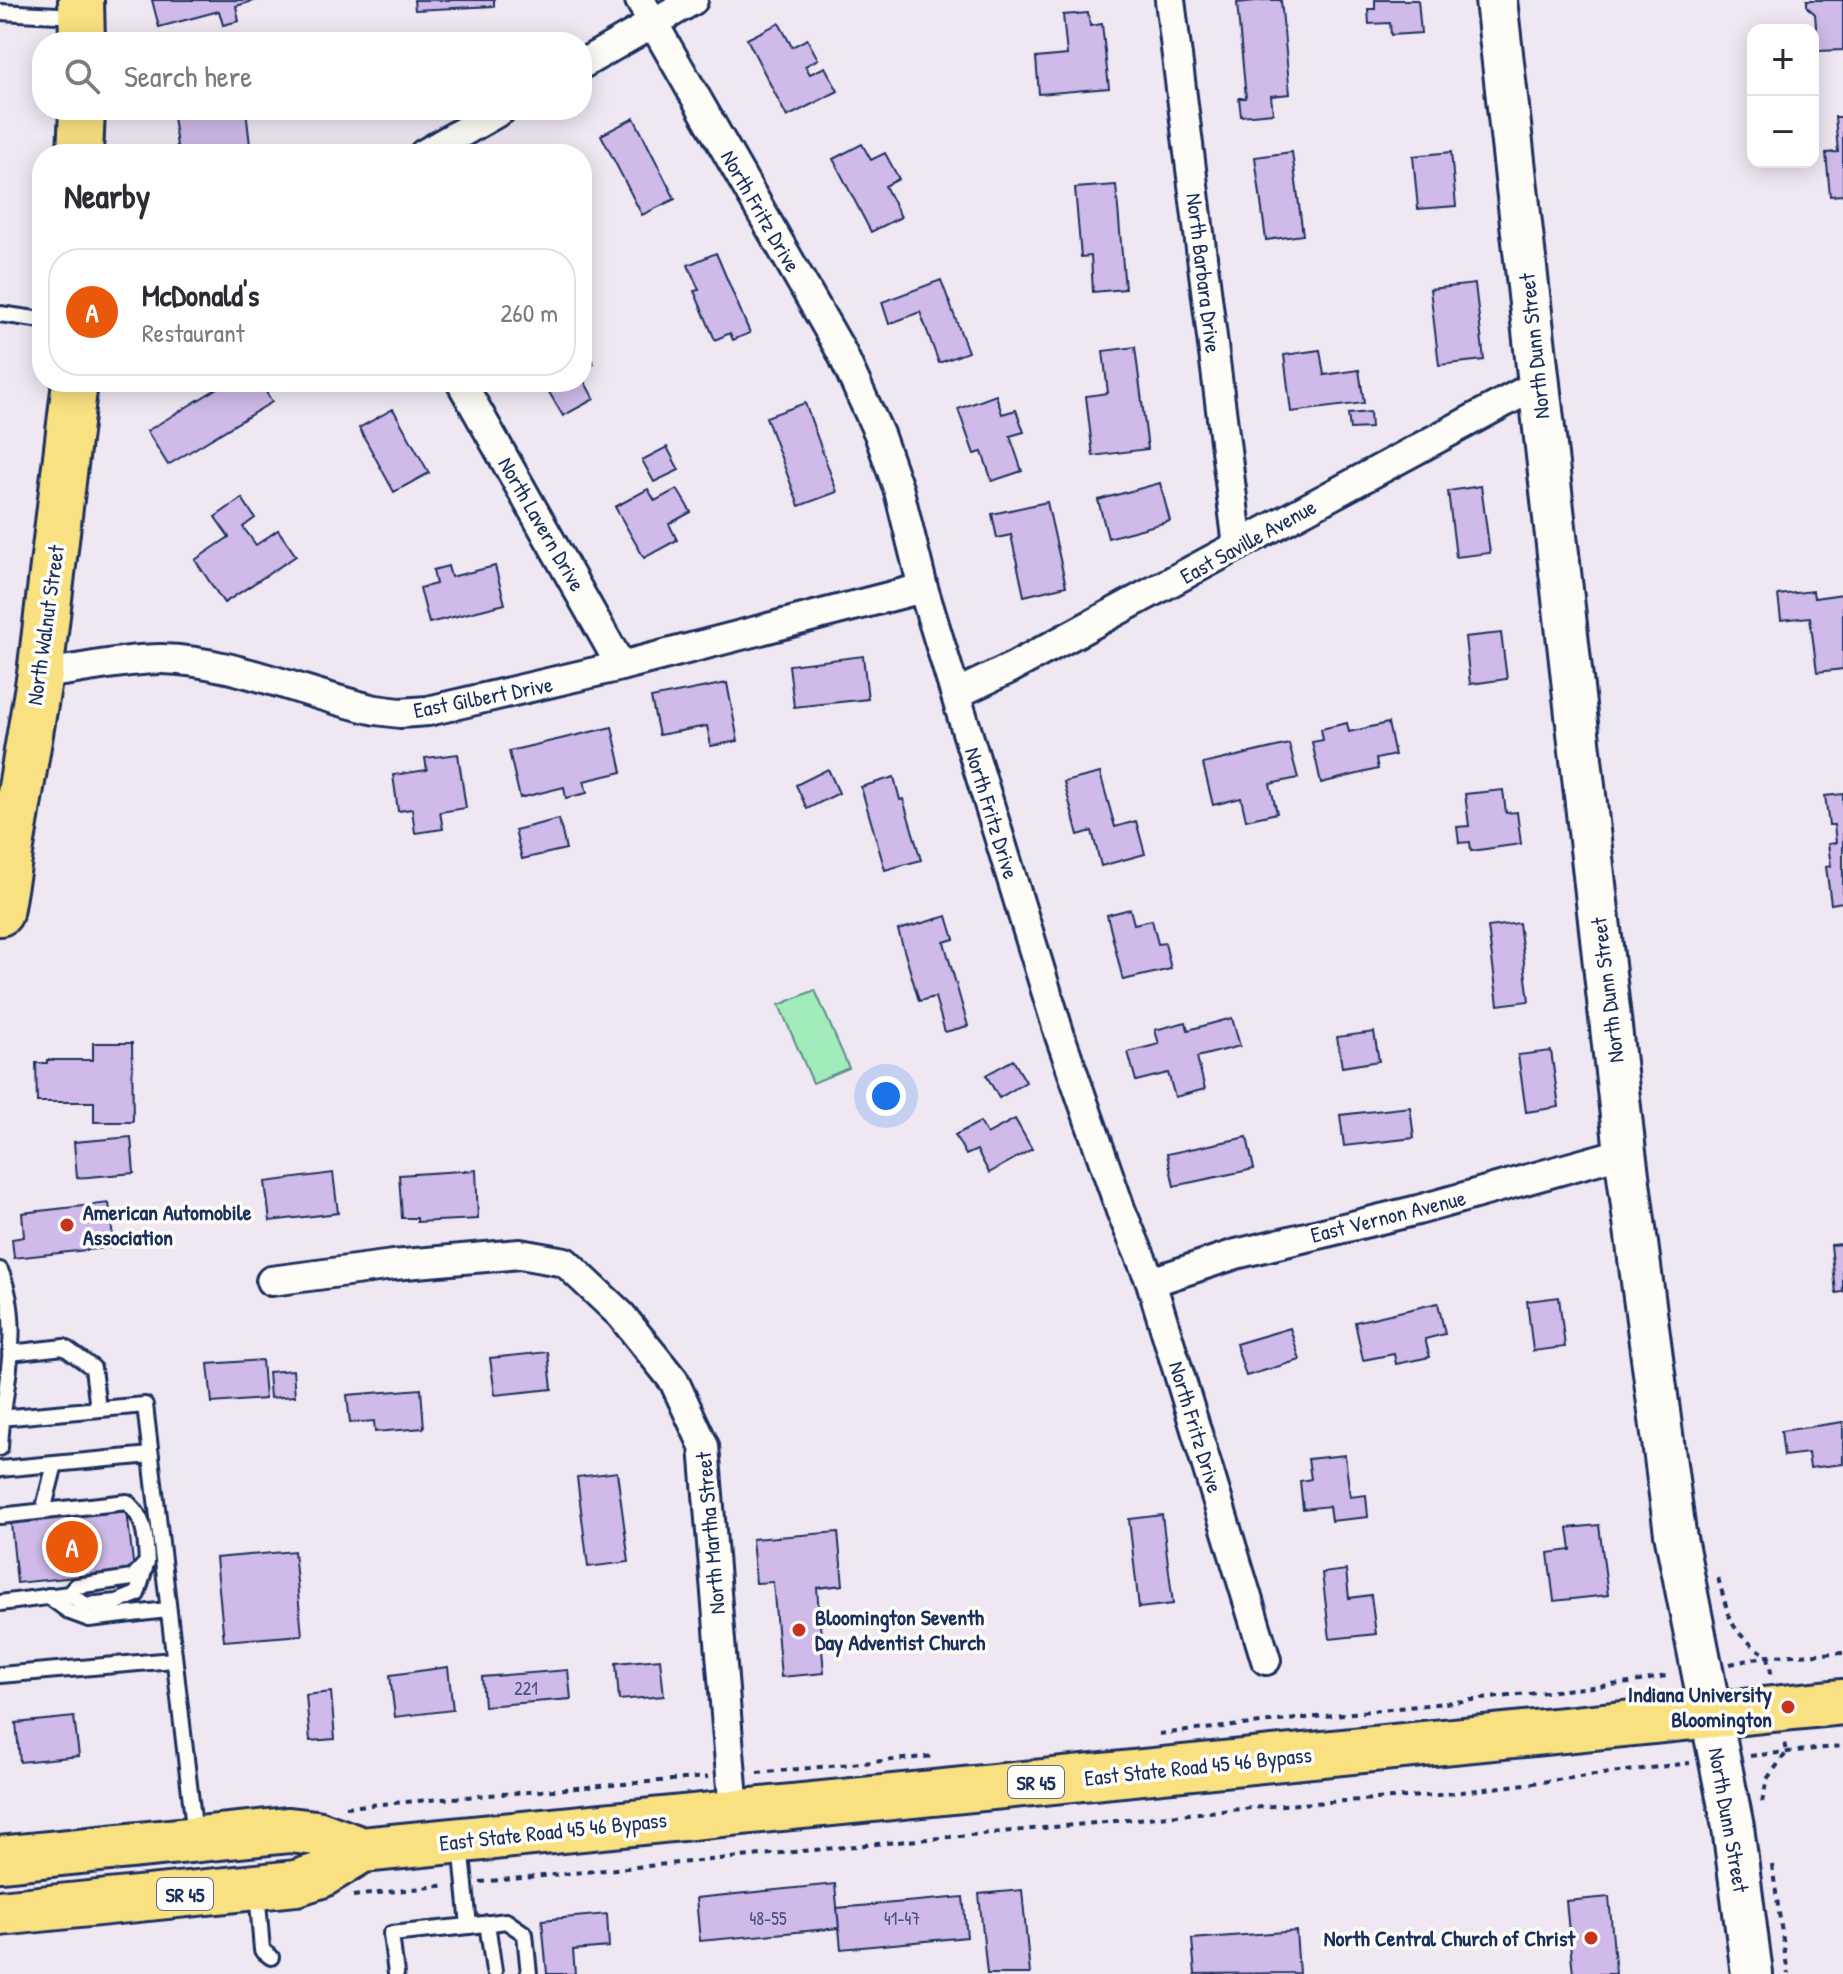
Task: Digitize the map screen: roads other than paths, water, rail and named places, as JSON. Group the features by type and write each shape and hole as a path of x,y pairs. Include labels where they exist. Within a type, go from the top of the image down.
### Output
{"main road":[{"path":"80,144 82,120"},
{"name":"North Walnut Street","path":"0,913 40,674 74,392"},
{"name":"East State Road 45 46 Bypass","path":"0,1913 309,1880 362,1850 461,1840 733,1794 1843,1702"},
{"name":"East State Road 45 46 Bypass","path":"0,1859 297,1830 316,1833 362,1850"}],"street":[{"path":"592,56 647,12 693,0"},
{"name":"North Barbara Drive","path":"1170,0 1238,546"},
{"name":"North Dunn Street","path":"1496,0 1625,1152 1675,1533 1733,1827 1752,1974"},
{"name":"North Fritz Drive","path":"647,12 841,351 863,396 899,491 923,588 1060,1036 1121,1211 1151,1282 1266,1660"},
{"path":"442,144 484,120"},
{"name":"East Saville Avenue","path":"956,694 1011,668 1538,384"},
{"name":"North Lavern Drive","path":"467,392 621,666"},
{"name":"East Gilbert Drive","path":"40,674 139,661 185,661 221,666 344,703 400,713 459,706 923,588"},
{"name":"East Vernon Avenue","path":"1151,1282 1236,1254 1418,1210 1625,1152"},
{"name":"North Martha Street","path":"271,1281 393,1265 520,1254 565,1262 621,1315 674,1381 704,1446 733,1794"}],"lane":[{"path":"0,12 82,20"},
{"path":"0,314 32,319"},
{"path":"0,1270 10,1297 13,1322 0,1418 0,1448"},
{"path":"10,1353 64,1347 93,1368 98,1409"},
{"path":"0,1418 145,1405 195,1839"},
{"path":"0,1469 151,1455"},
{"path":"43,1511 55,1464"},
{"path":"0,1516 127,1502 139,1514 145,1528 147,1562 137,1594 117,1602 86,1605 69,1594 0,1603"},
{"path":"69,1594 76,1586 132,1578 147,1562"},
{"path":"48,1596 70,1612 89,1619 167,1610"},
{"path":"0,1675 173,1660"},
{"path":"461,1840 469,1926"},
{"path":"265,1886 258,1902 258,1916 262,1950 271,1957"},
{"path":"396,1974 391,1934 506,1921 525,1934 529,1974"},
{"path":"487,1923 494,1971"}],"place":[{"name":"American Automobile Association","path":"67,1225"},
{"name":"McDonald's","path":"72,1547"},
{"name":"Bloomington Seventh Day Adventist Church","path":"799,1630"},
{"name":"Indiana University Bloomington","path":"1788,1707"},
{"name":"North Central Church of Christ","path":"1591,1938"}]}
